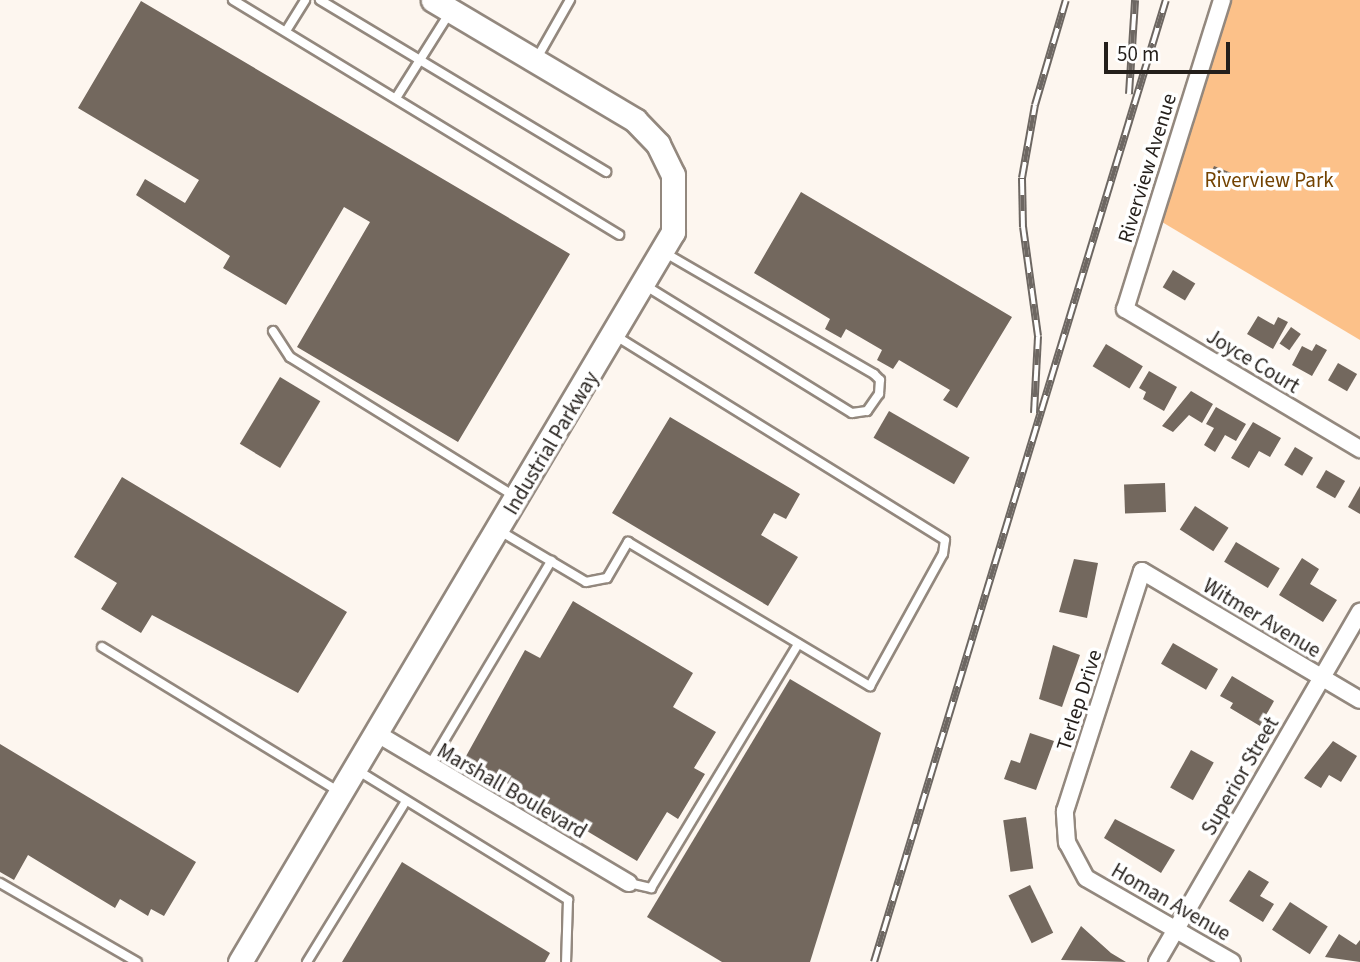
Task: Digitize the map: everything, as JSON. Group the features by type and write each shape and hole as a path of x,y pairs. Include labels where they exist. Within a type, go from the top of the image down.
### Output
{"street":[{"name":"Riverview Avenue","path":"1125,309 1222,0"},
{"name":"Industrial Parkway","path":"240,962 646,286 664,253 677,199 658,144 635,120 447,4"},
{"name":"Joyce Court","path":"1125,309 1360,449"},
{"name":"Witmer Avenue","path":"1142,571 1360,700"},
{"name":"Terlep Drive","path":"1066,843 1065,811 1142,571"},
{"name":"Superior Street","path":"1157,962 1360,612"},
{"name":"Marshall Boulevard","path":"376,733 629,883"},
{"name":"Homan Avenue","path":"1066,843 1086,878 1232,962"}],"lane":[{"path":"233,0 619,235"},
{"path":"286,31 304,0"},
{"path":"320,0 606,172"},
{"path":"536,61 570,0"},
{"path":"396,98 447,4"},
{"path":"646,286 852,414 867,411 879,394 880,380 874,374 664,253"},
{"path":"273,331 290,357 518,498"},
{"path":"498,530 586,582 607,578 628,542 870,686 943,554 945,540 616,336"},
{"path":"429,766 551,561"},
{"path":"629,883 650,888 798,644"},
{"path":"102,647 341,792"},
{"path":"355,769 568,901 566,962"},
{"path":"307,962 406,801"},
{"path":"0,883 137,962"}],"green space":[{"name":"Riverview Park","path":"1232,0 1360,0 1360,340 1162,222"}],"building":[{"path":"141,1 570,254 458,442 297,347 370,222 344,207 286,305 223,268 230,256 136,195 145,179 185,203 199,180 78,108"},
{"path":"1214,166 1231,173 1224,189 1207,183"},
{"path":"801,192 1012,317 957,408 943,400 950,390 899,360 893,369 877,360 882,350 846,329 841,338 825,329 830,319 754,273"},
{"path":"1173,270 1195,283 1185,301 1163,287"},
{"path":"1258,316 1274,325 1278,317 1288,322 1273,349 1247,334"},
{"path":"1291,327 1301,334 1289,350 1280,343"},
{"path":"1106,344 1143,366 1129,388 1093,366"},
{"path":"1316,344 1327,350 1312,376 1292,365 1302,346 1312,351"},
{"path":"1338,363 1357,374 1347,391 1328,380"},
{"path":"1149,371 1177,387 1164,411 1143,399 1146,392 1139,388"},
{"path":"280,377 320,401 280,468 240,444"},
{"path":"1191,391 1213,404 1202,423 1189,415 1173,432 1162,426"},
{"path":"1216,407 1246,424 1236,441 1225,435 1215,452 1204,445 1214,428 1206,424"},
{"path":"889,411 970,458 954,484 874,438"},
{"path":"670,417 800,494 786,519 774,513 761,535 798,557 768,606 612,513"},
{"path":"1253,422 1281,438 1270,457 1259,451 1249,468 1231,458"},
{"path":"1295,447 1313,458 1302,476 1284,465"},
{"path":"1326,470 1345,481 1335,498 1316,487"},
{"path":"122,477 347,612 298,693 152,615 141,633 101,609 117,583 74,557"},
{"path":"1165,483 1166,512 1125,513 1124,484"},
{"path":"1360,486 1360,514 1348,507"},
{"path":"1195,506 1229,528 1213,551 1180,529"},
{"path":"1236,542 1280,568 1268,588 1224,562"},
{"path":"1302,558 1319,569 1310,584 1337,600 1323,622 1279,595"},
{"path":"1074,559 1098,563 1087,618 1059,612"},
{"path":"573,601 693,673 673,707 716,732 694,768 705,774 678,819 667,812 637,861 465,758 525,650 540,658"},
{"path":"1173,643 1218,669 1206,690 1161,664"},
{"path":"1053,645 1080,655 1062,707 1039,699"},
{"path":"1232,676 1274,701 1260,726 1230,708 1233,703 1220,696"},
{"path":"790,679 881,733 810,962 722,962 647,917"},
{"path":"1030,733 1054,741 1036,790 1004,779 1011,760 1020,763"},
{"path":"1333,741 1357,756 1341,782 1329,775 1321,788 1304,778"},
{"path":"0,744 196,862 164,916 151,909 148,916 120,899 115,908 28,855 14,880 0,872"},
{"path":"1191,750 1214,763 1193,800 1170,788"},
{"path":"1026,817 1033,868 1010,872 1003,820"},
{"path":"1115,819 1175,850 1161,873 1104,838"},
{"path":"402,862 550,953 545,962 342,962"},
{"path":"1249,870 1269,882 1260,896 1274,904 1263,922 1229,901"},
{"path":"1030,885 1053,933 1032,943 1008,896"},
{"path":"1290,902 1328,927 1310,954 1272,930"},
{"path":"1081,926 1111,953 1126,962 1061,960"},
{"path":"1339,934 1356,945 1360,940 1360,962 1325,957"}],"railway":[{"path":"1034,413 1038,336 1023,227 1022,178 1035,105 1066,0"},
{"path":"1129,94 1135,0"},
{"path":"874,962 1166,0"}]}
